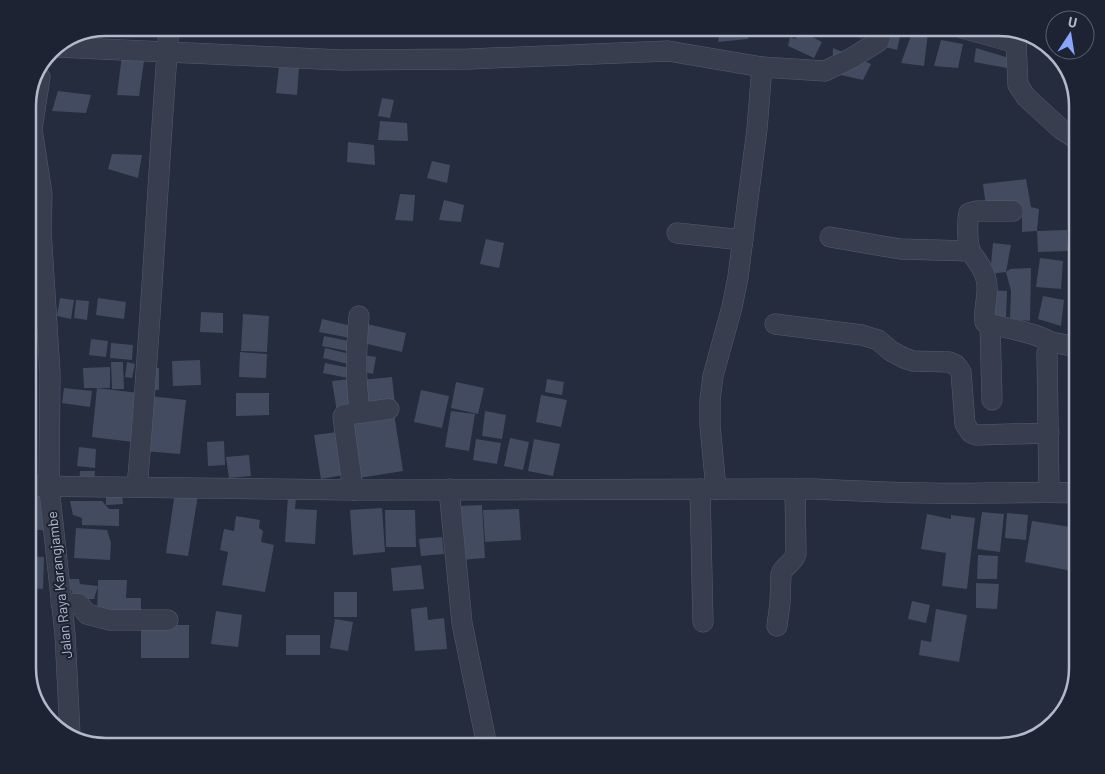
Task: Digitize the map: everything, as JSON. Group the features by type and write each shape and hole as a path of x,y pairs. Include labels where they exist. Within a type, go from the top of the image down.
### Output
{"street":[{"path":"137,488 148,372 159,145 168,36"},
{"path":"68,47 342,60 469,59 668,51 762,67 825,71 852,58 878,41 880,36"},
{"path":"1016,39 1018,85 1026,97 1061,129 1069,134"},
{"path":"703,622 710,400 713,376 734,297 743,240 757,130 762,67"},
{"name":"Jalan Raya Karangjambe","path":"36,162 42,194 36,221"},
{"path":"1013,211 976,211 969,213 967,222 970,251 976,257 986,279 985,322 1041,337 1051,342 1069,345"},
{"path":"678,233 743,240"},
{"path":"830,237 900,249 970,251"},
{"name":"Jalan Raya Karangjambe","path":"36,248 50,373 49,487 65,634 70,728"},
{"path":"359,316 356,382 360,413"},
{"path":"775,324 862,335 878,340 891,351 913,361 950,362 956,365 961,372 965,424 970,433 977,435 1049,433"},
{"path":"990,324 992,400"},
{"path":"1048,492 1047,353 1051,342"},
{"path":"353,490 342,417 344,415 389,409"},
{"path":"36,486 353,490 795,489 977,493 1069,493"},
{"path":"449,489 462,623 485,738"},
{"path":"778,626 782,570 793,561 796,554 795,489"},
{"path":"61,603 79,604 87,614 110,620 168,620"}],"building":[{"path":"719,36 748,36 748,39 718,42"},
{"path":"797,36 811,36 822,42 814,58 788,46 790,37 795,39"},
{"path":"883,36 900,36 897,50 881,46"},
{"path":"911,36 928,36 924,66 901,63"},
{"path":"941,40 963,44 958,68 934,66"},
{"path":"833,48 871,64 863,80 832,73"},
{"path":"976,48 1009,58 1007,68 974,62"},
{"path":"145,54 139,96 117,95 122,55"},
{"path":"279,66 299,68 297,95 276,93"},
{"path":"58,91 91,95 86,113 52,111"},
{"path":"382,98 394,100 390,118 378,116"},
{"path":"380,121 407,123 408,141 378,140"},
{"path":"348,142 374,145 375,165 347,162"},
{"path":"112,154 142,155 138,178 108,169"},
{"path":"432,161 450,165 447,183 427,178"},
{"path":"1026,179 1031,207 1039,209 1037,231 1022,232 1022,207 986,207 983,184"},
{"path":"400,194 415,195 413,221 395,220"},
{"path":"444,200 464,205 461,222 439,220"},
{"path":"1067,230 1068,251 1038,252 1037,231"},
{"path":"486,239 504,243 499,268 480,264"},
{"path":"993,243 1011,245 1006,272 990,274"},
{"path":"1040,258 1063,261 1061,289 1036,287"},
{"path":"1031,268 1030,321 1010,319 1011,291 1006,272 1010,269"},
{"path":"988,290 1007,291 1006,317 987,317"},
{"path":"1043,296 1064,300 1061,326 1038,319"},
{"path":"60,298 74,300 71,319 57,316"},
{"path":"98,298 126,302 124,319 96,315"},
{"path":"76,300 89,301 87,320 74,318"},
{"path":"201,312 223,313 223,333 200,332"},
{"path":"243,314 269,316 267,352 241,351"},
{"path":"322,319 352,326 350,338 319,332"},
{"path":"367,324 406,333 402,352 363,343"},
{"path":"324,336 349,341 347,351 322,346"},
{"path":"91,339 108,341 106,357 89,355"},
{"path":"111,343 133,345 132,360 110,358"},
{"path":"325,348 350,354 348,364 323,358"},
{"path":"240,352 267,354 266,378 239,377"},
{"path":"363,355 376,357 373,374 360,371"},
{"path":"200,360 201,385 173,386 172,361"},
{"path":"111,362 123,362 124,389 112,389"},
{"path":"127,362 135,364 132,378 125,377"},
{"path":"325,363 350,368 348,378 323,373"},
{"path":"110,367 110,388 84,388 83,368"},
{"path":"140,367 159,368 159,390 140,389"},
{"path":"392,377 395,404 365,408 361,380"},
{"path":"350,379 355,409 337,412 332,381"},
{"path":"547,379 564,382 562,395 545,392"},
{"path":"456,382 484,388 478,414 451,408"},
{"path":"64,388 92,391 90,407 62,403"},
{"path":"97,388 139,393 133,442 92,437"},
{"path":"421,390 449,396 442,428 414,422"},
{"path":"236,393 269,393 269,415 236,416"},
{"path":"541,395 567,400 561,427 536,422"},
{"path":"149,396 186,400 180,454 144,451"},
{"path":"451,411 475,414 469,451 445,447"},
{"path":"485,411 506,415 502,439 482,436"},
{"path":"394,413 403,471 359,478 350,420"},
{"path":"337,432 344,475 321,479 314,435"},
{"path":"510,438 529,442 523,470 504,466"},
{"path":"476,439 501,443 497,464 473,460"},
{"path":"534,439 560,444 553,476 528,471"},
{"path":"224,441 225,465 208,466 207,442"},
{"path":"79,447 96,449 95,468 77,466"},
{"path":"249,455 251,476 229,478 226,457"},
{"path":"80,471 95,471 94,485 79,484"},
{"path":"36,487 52,488 50,531 36,530"},
{"path":"122,492 123,504 106,505 106,493"},
{"path":"175,492 198,495 188,556 166,553"},
{"path":"288,496 296,497 295,509 317,510 315,544 285,542"},
{"path":"70,501 102,501 109,509 119,509 119,526 82,525 82,518 73,515"},
{"path":"482,505 485,558 461,560 457,506"},
{"path":"382,508 385,552 353,555 350,510"},
{"path":"519,509 521,540 485,542 483,510"},
{"path":"385,510 415,510 416,547 386,547"},
{"path":"982,512 1004,514 1000,552 977,549"},
{"path":"1007,513 1028,515 1026,540 1005,538"},
{"path":"927,514 951,519 951,515 975,518 967,589 942,586 946,553 921,549"},
{"path":"236,516 260,520 259,528 263,531 261,542 274,545 265,592 222,585 228,552 220,550 224,529 234,531"},
{"path":"1032,521 1069,527 1069,570 1025,562"},
{"path":"76,528 107,530 111,543 110,560 74,558"},
{"path":"442,537 444,554 421,556 419,539"},
{"path":"978,555 998,556 997,579 977,579"},
{"path":"36,556 44,557 43,589 36,589"},
{"path":"421,565 424,589 393,591 391,568"},
{"path":"65,579 79,579 80,584 98,586 94,599 74,599 71,589 65,589"},
{"path":"98,580 127,580 126,598 141,598 141,611 97,610"},
{"path":"976,583 999,584 997,609 976,608"},
{"path":"334,592 357,592 357,617 334,617"},
{"path":"912,601 930,605 926,623 908,619"},
{"path":"427,607 428,620 444,618 447,649 415,651 411,609"},
{"path":"936,609 967,615 959,662 919,655 921,640 931,642"},
{"path":"216,611 242,615 238,647 211,644"},
{"path":"335,619 353,622 348,651 330,648"},
{"path":"141,625 189,625 189,658 141,658"},
{"path":"286,635 320,635 320,655 286,655"}]}
